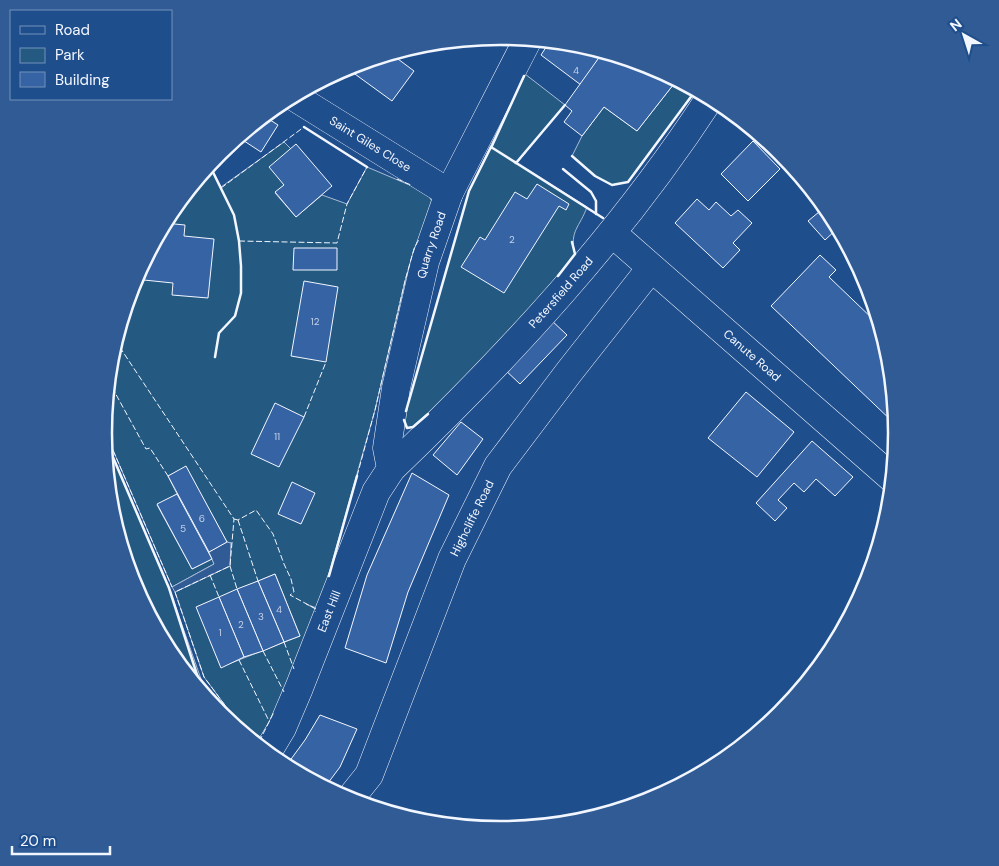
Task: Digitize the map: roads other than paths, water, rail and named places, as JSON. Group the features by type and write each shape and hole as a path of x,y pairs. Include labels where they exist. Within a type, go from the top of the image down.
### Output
{"street":[{"name":"Quarry Road","path":"391,469 387,448 396,388 425,262 449,193 524,46"},
{"name":"Saint Giles Close","path":"300,100 449,193"},
{"name":"Petersfield Road","path":"391,469 490,370 578,275 612,234 690,129 706,104"},
{"name":"Canute Road","path":"612,234 885,472"},
{"name":"Highcliffe Road","path":"355,792 369,775 452,558 498,466 651,268"},
{"name":"East Hill","path":"271,747 282,728 299,688 376,492 391,469"}]}
